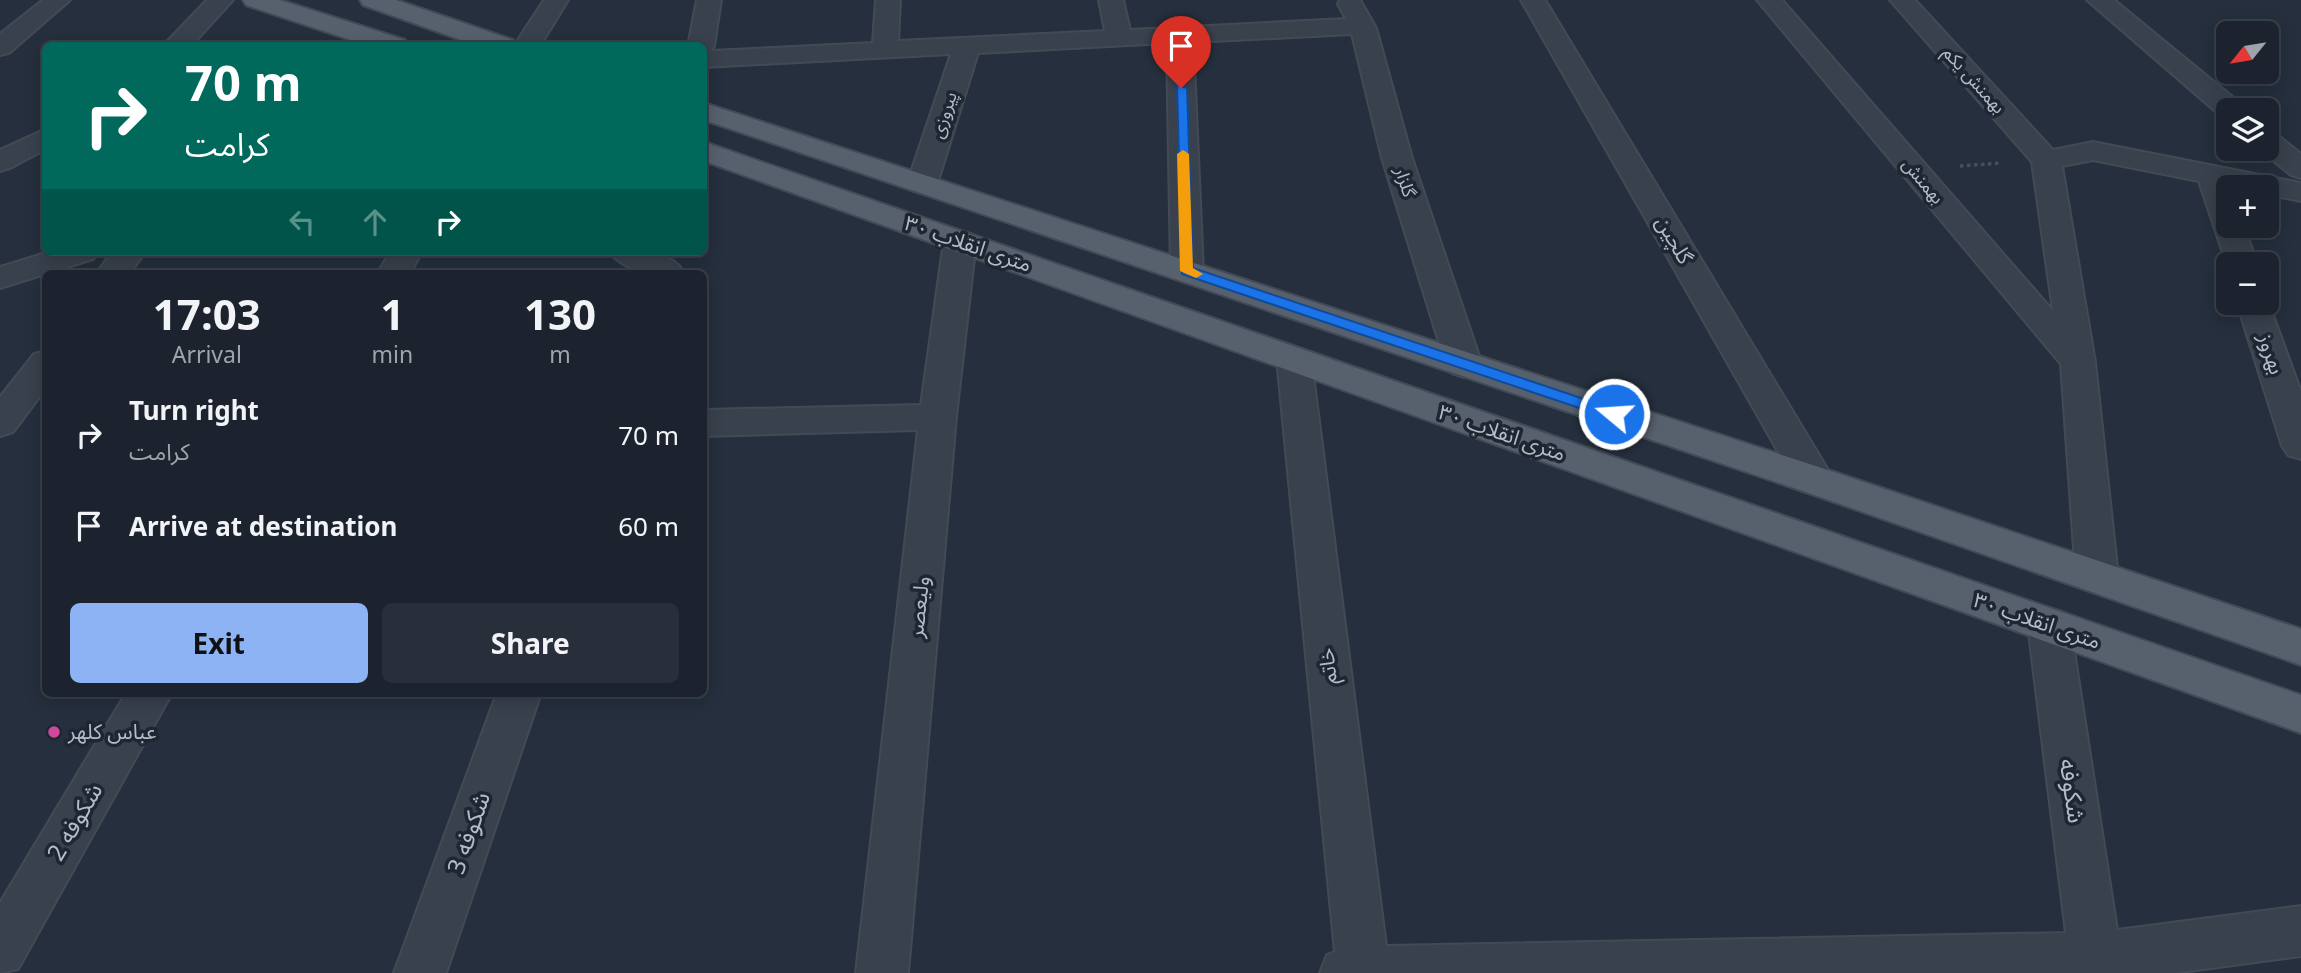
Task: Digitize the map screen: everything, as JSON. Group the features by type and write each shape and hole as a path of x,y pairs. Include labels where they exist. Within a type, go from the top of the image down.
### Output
{"main road":[{"path":"255,0 384,42"},
{"path":"372,0 493,42"},
{"name":"۳۰ متری انقلاب","path":"707,112 1814,480 2301,647"},
{"name":"۳۰ متری انقلاب","path":"707,152 2301,714"}],"street":[{"path":"0,47 58,0"},
{"path":"180,42 221,0"},
{"path":"530,42 556,0"},
{"path":"702,42 709,0"},
{"path":"886,50 888,0"},
{"path":"1111,0 1119,38"},
{"name":"گلزار","path":"1347,0 1362,26 1397,158 1464,365"},
{"name":"گلچین","path":"1533,0 1814,480"},
{"name":"بهمنش","path":"1769,0 2078,362"},
{"name":"بهمنش یکم","path":"1902,0 2046,160"},
{"path":"2099,0 2217,98"},
{"path":"707,59 1362,26"},
{"path":"1180,35 1187,271"},
{"name":"پیروزی","path":"922,184 967,46"},
{"path":"0,162 42,139"},
{"path":"2097,577 2078,362 2046,160 2093,151 2301,192"},
{"path":"2279,151 2301,169"},
{"path":"2212,175 2216,188"},
{"name":"ولیعصر","path":"882,973 938,417 960,241"},
{"path":"0,278 69,256"},
{"path":"115,270 126,256"},
{"path":"634,256 663,270"},
{"name":"بهروز","path":"2258,315 2301,446"},
{"name":"خاتم","path":"1294,359 1363,972"},
{"path":"0,423 42,367"},
{"path":"707,423 938,417"},
{"name":"شکوفه","path":"2049,625 2095,958"},
{"name":"شکوفه 2","path":"0,951 148,697"},
{"name":"شکوفه 3","path":"420,973 518,697"},
{"path":"1346,973 1938,966 2095,958 2301,931"}],"path":[{"path":"1914,170 2046,160"}],"slow traffic":[{"path":"1183,154 1187,271 1196,274"}],"place":[{"name":"عباس كلهر","path":"54,732"}],"route":[{"path":"1181,88 1187,271 1614,414"}]}
